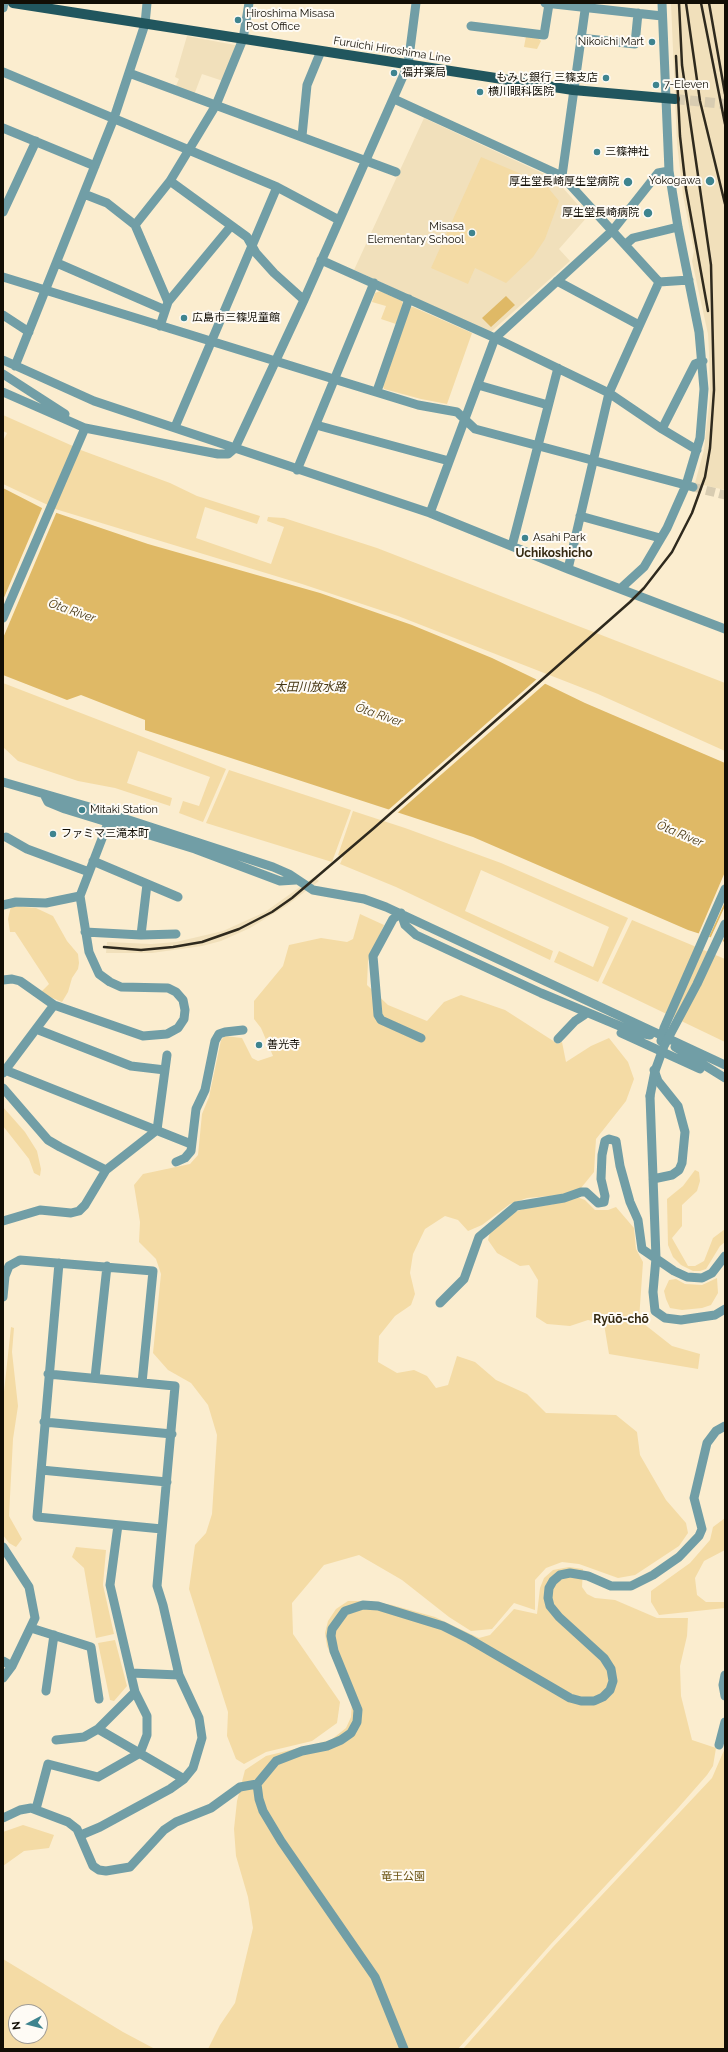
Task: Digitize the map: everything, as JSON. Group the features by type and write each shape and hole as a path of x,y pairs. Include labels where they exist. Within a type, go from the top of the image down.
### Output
{"main road":[{"name":"Furuichi Hiroshima Line","path":"13,3 573,90 671,98"}],"street":[{"path":"3,8 4,3"},
{"path":"15,366 114,118 145,24 147,3"},
{"path":"135,226 170,181 216,105 243,39 249,3"},
{"path":"3,392 83,431 218,454 228,454 235,448 304,300 408,65 416,3"},
{"path":"545,3 586,6 662,16"},
{"path":"620,589 644,567 690,486 700,438 704,389 703,361 669,171 671,98 662,16 662,3"},
{"path":"471,26 544,35 549,4"},
{"path":"562,176 580,38 586,6"},
{"path":"580,38 635,44 638,13"},
{"path":"302,136 306,85 321,51"},
{"path":"3,72 190,149 277,187 339,220"},
{"path":"129,73 396,172"},
{"path":"394,98 562,176 660,282"},
{"path":"3,128 95,166"},
{"path":"4,208 36,141"},
{"path":"430,513 495,338 613,230 658,173 669,171"},
{"path":"170,181 248,237 256,253 274,273 304,300"},
{"path":"175,427 277,187"},
{"path":"84,194 107,203 135,226 166,306"},
{"path":"160,326 166,306 231,226"},
{"path":"626,244 633,238 678,228"},
{"path":"321,260 495,338 609,393 662,429 697,450"},
{"path":"57,263 166,306"},
{"path":"3,277 418,405 457,412 475,429 690,486"},
{"path":"660,282 689,280"},
{"path":"557,281 639,325"},
{"path":"568,569 609,393 660,282"},
{"path":"297,470 374,283"},
{"path":"376,392 409,299"},
{"path":"3,315 29,332"},
{"path":"3,360 94,401 175,427 297,470 430,513 568,569 725,629"},
{"path":"662,429 695,364 703,361"},
{"path":"512,546 558,368"},
{"path":"3,374 83,431"},
{"path":"478,385 548,405"},
{"path":"316,425 449,461"},
{"path":"3,618 83,431"},
{"path":"580,516 660,538"},
{"path":"3,782 86,806 280,881 296,880 313,890 364,899 401,913 663,1032 725,1065"},
{"path":"45,795 48,802 65,809 108,823 160,834"},
{"path":"3,980 12,979 20,981 54,1005 143,1036 167,1034 178,1028 184,1020 185,1010 182,1000 176,992 168,988 121,987 110,982 99,974 89,952 80,896 108,823"},
{"path":"6,837 27,849 89,872"},
{"path":"93,860 178,897"},
{"path":"142,935 147,884"},
{"path":"653,1179 672,1175 678,1170 684,1156 685,1132 678,1106 654,1074 654,1066 663,1032 725,890"},
{"path":"3,905 16,902 46,903 80,896"},
{"path":"401,913 405,925 416,936 541,993 634,1032 663,1032"},
{"path":"401,913 394,919 373,956 378,1015 381,1020 421,1038"},
{"path":"725,924 697,984 664,1046 655,1070 650,1096 656,1258 653,1304 655,1311 672,1320 681,1320 715,1315 725,1309"},
{"path":"85,932 142,935 176,934"},
{"path":"541,993 584,1015 725,1079"},
{"path":"54,1005 4,1072 191,1144"},
{"path":"558,1039 570,1025 584,1015"},
{"path":"36,1029 131,1066 165,1070"},
{"path":"176,1162 185,1158 191,1151 196,1109 205,1090 215,1041 220,1034 225,1032 243,1030"},
{"path":"663,1032 677,1049 725,1079"},
{"path":"3,1221 40,1210 71,1213 79,1211 85,1205 106,1170 157,1130 167,1055"},
{"path":"3,1088 48,1140 106,1170"},
{"path":"440,1303 464,1279 479,1237 516,1206 564,1198 581,1192 586,1192 598,1204 604,1202 606,1196 601,1179 602,1155 605,1141 609,1139 616,1141 620,1166 630,1202 638,1220 642,1248 687,1277 702,1278 712,1273 725,1256"},
{"path":"3,1297 5,1276 9,1266 20,1260 153,1271 142,1383"},
{"path":"59,1263 48,1374 37,1517 162,1529"},
{"path":"95,1378 107,1266"},
{"path":"48,1374 175,1386 172,1434 157,1586 163,1605 179,1675 199,1718 202,1738 193,1768 184,1779 170,1789 100,1827 81,1835"},
{"path":"44,1422 172,1434"},
{"path":"3,1818 25,1808 36,1809 73,1825 81,1835 90,1861 95,1869 106,1871 124,1869 136,1862 164,1830 176,1822 211,1808 240,1787 257,1784 276,1761 302,1751 327,1746 351,1733 357,1722 358,1710 334,1651 331,1636 338,1619 345,1611 354,1606 378,1606 443,1626 475,1642 570,1698 581,1701 594,1701 603,1697 610,1690 612,1681 611,1669 604,1658 559,1617 550,1606 548,1598 549,1588 553,1581 560,1575 570,1573 588,1576 611,1586 631,1586 653,1576 679,1557 699,1536 702,1529 694,1498 697,1484 707,1443 716,1431 725,1426"},
{"path":"41,1470 167,1482"},
{"path":"36,1809 48,1764 98,1777 140,1753 147,1735 147,1716 135,1692 110,1585 118,1525"},
{"path":"3,1547 28,1587 35,1618 12,1666 3,1678"},
{"path":"31,1628 91,1647 99,1699"},
{"path":"46,1691 54,1636"},
{"path":"3,1661 12,1666"},
{"path":"131,1673 179,1675"},
{"path":"725,1675 723,1685 725,1696"},
{"path":"56,1740 84,1737 98,1729 135,1692"},
{"path":"719,1745 725,1722"},
{"path":"98,1729 184,1779"},
{"path":"257,1784 263,1812 375,1977 404,2049"}],"shaded area":[{"path":"671,3 725,3 725,490 695,483 704,450 710,396 709,352 708,334 692,261 694,251 683,195 677,144"},
{"path":"187,36 235,45 237,49 223,81 202,74 194,95 175,88 179,79 175,77"},
{"name":"Misasa Elementary School","path":"424,118 555,179 588,216 559,249 570,261 490,332 354,270"},
{"path":"314,877 319,881 286,906 250,928 221,941 202,946 152,953 106,953 107,942 151,944 176,942 223,931 265,912"}],"green space":[{"path":"526,36 538,38 541,41 537,49 524,47"},
{"path":"481,157 545,184 559,201 545,239 533,257 506,283 475,268 468,284 431,268"},
{"path":"380,291 402,301 403,305 396,324 381,319 386,306 372,302 375,293"},
{"path":"409,307 413,307 472,333 447,404 384,389 382,383"},
{"path":"3,415 75,447 50,506 3,484 3,441 7,433 3,431"},
{"path":"78,449 170,483 197,496 260,516 257,524 205,507 196,538 271,564 284,527 267,521 268,517 284,518 377,548 725,683 725,751 598,694 398,616 302,584 52,508"},
{"path":"3,683 226,769 203,822 179,813 183,801 199,806 210,777 138,751 127,783 172,798 170,806 115,788 78,781 18,761 3,747"},
{"path":"229,770 351,810 332,862 206,823"},
{"path":"353,811 501,863 628,918 598,982 554,962 559,951 593,967 609,927 481,870 465,911 553,951 550,960 396,887 340,864 343,857 338,855"},
{"path":"11,906 36,908 53,916 67,941 78,954 78,969 72,978 68,992 62,1002 40,993 49,984 15,932 10,932 8,919"},
{"path":"360,914 384,925 368,961 367,985 388,1005 427,1021 444,1002 461,995 505,1010 558,1044 562,1042 566,1062 591,1046 609,1038 628,1062 634,1079 626,1101 596,1139 594,1172 581,1188 561,1195 527,1198 510,1204 482,1225 468,1231 458,1220 445,1216 425,1229 413,1254 410,1273 415,1294 411,1305 395,1316 379,1336 378,1362 397,1373 414,1370 427,1376 436,1388 448,1385 457,1356 475,1362 496,1380 527,1394 546,1413 616,1415 637,1432 640,1455 666,1500 686,1523 688,1533 679,1546 635,1575 618,1578 579,1564 562,1562 546,1568 535,1580 535,1610 514,1603 492,1629 471,1631 449,1617 402,1580 359,1555 324,1565 292,1603 293,1634 340,1702 337,1723 312,1741 266,1752 244,1764 236,1759 227,1736 228,1712 189,1589 195,1545 206,1533 212,1514 217,1435 208,1405 191,1383 168,1370 153,1353 161,1274 156,1259 139,1242 140,1222 134,1185 143,1174 190,1164 198,1155 202,1114 209,1097 221,1040 225,1036 242,1038 252,1058 258,1061 273,1056 261,1028 254,1019 254,1001 283,966 289,945 321,938 347,942 353,939"},
{"path":"632,920 725,959 725,1042 602,983"},
{"path":"3,1107 25,1132 37,1151 41,1169 40,1176 34,1173 29,1159 3,1126"},
{"path":"695,1170 699,1172 700,1181 697,1191 682,1205 682,1226 672,1238 688,1266 695,1266 704,1261 713,1238 725,1229 725,1242 720,1246 706,1269 700,1271 693,1271 681,1265 673,1257 668,1245 667,1199 683,1186"},
{"path":"577,1197 585,1200 595,1210 608,1210 616,1207 634,1228 636,1249 643,1262 639,1320 672,1346 700,1354 698,1369 609,1354 604,1324 588,1320 570,1326 547,1324 536,1317 538,1280 529,1265 520,1266 497,1253 488,1240 491,1228 515,1212 526,1208 554,1204"},
{"path":"717,1278 718,1293 711,1305 702,1308 682,1310 670,1308 664,1291 669,1280 676,1279 685,1284 702,1285"},
{"path":"11,1327 14,1328 12,1352 18,1406 13,1439 9,1516 22,1539 16,1547 9,1543 3,1535 3,1401"},
{"path":"725,1518 725,1550 704,1561 695,1578 697,1595 706,1602 725,1602 725,1608 659,1615 651,1602 651,1591 690,1563 710,1540 713,1527"},
{"path":"76,1547 106,1550 103,1585 114,1634 96,1638 84,1568 72,1557"},
{"name":"竜王公園","path":"569,1567 583,1569 582,1587 587,1594 595,1598 615,1600 657,1618 688,1618 687,1636 680,1666 681,1696 692,1740 716,1748 713,1766 707,1775 550,1945 458,2049 208,2049 220,2025 235,2003 253,1928 248,1897 236,1856 234,1829 237,1801 245,1770 266,1756 331,1740 346,1728 351,1717 352,1703 327,1646 325,1633 328,1621 336,1609 348,1601 368,1601 392,1605 435,1617 479,1638 490,1635 514,1609 537,1614 540,1588 544,1578 553,1570"},
{"path":"115,1640 127,1686 114,1701 110,1700 98,1643"},
{"path":"725,1748 725,2049 463,2049 553,1947 712,1778"},
{"path":"23,1825 54,1835 49,1848 24,1851 3,1866 3,1832"},
{"path":"3,1959 123,2032 155,2049 3,2049"}],"water":[{"path":"506,296 515,305 491,327 482,318"},
{"name":"太田川放水路","path":"3,488 42,508 148,544 320,593 412,625 492,658 585,703 725,763 725,942 688,930 473,837 145,730 145,720 81,695 67,700 3,675"}],"pier":[{"path":"43,506 57,511 3,638 3,600"},
{"path":"538,678 547,682 395,815 386,812"},
{"path":"725,872 725,902 708,939 698,935"},
{"path":"725,906 725,936 722,943 710,939"}],"tunnel":[{"path":"675,99 725,104"},
{"path":"693,487 725,495"}],"railway":[{"path":"104,947 141,950 202,942 239,929 272,912 292,898 374,828 630,602 644,588 672,552 692,513 705,477 710,448 714,390 711,265 682,65 679,3"},
{"path":"686,3 700,101 725,204"},
{"path":"701,3 725,124"},
{"path":"709,3 725,94"},
{"path":"676,56 680,136 686,189 708,311"}],"place":[{"name":"Hiroshima Misasa Post Office","path":"238,20"},
{"name":"Nikoichi Mart","path":"652,42"},
{"name":"福井薬局","path":"394,73"},
{"name":"もみじ銀行 三篠支店","path":"606,78"},
{"name":"7-Eleven","path":"656,85"},
{"name":"横川眼科医院","path":"480,92"},
{"name":"三篠神社","path":"597,152"},
{"name":"Yokogawa","path":"710,181"},
{"name":"厚生堂長崎厚生堂病院","path":"628,182"},
{"name":"厚生堂長崎病院","path":"648,213"},
{"name":"Misasa Elementary School","path":"472,233"},
{"name":"広島市三篠児童館","path":"184,318"},
{"name":"Asahi Park","path":"525,538"},
{"name":"Mitaki Station","path":"82,810"},
{"name":"ファミマ三滝本町","path":"53,834"},
{"name":"善光寺","path":"259,1045"}],"district":[{"name":"Uchikoshicho","path":"554,553"},
{"name":"Ryūō-chō","path":"621,1319"}],"water label":[{"name":"Ōta River","path":"72,611"},
{"name":"Ōta River","path":"379,715"},
{"name":"Ōta River","path":"680,834"}]}
